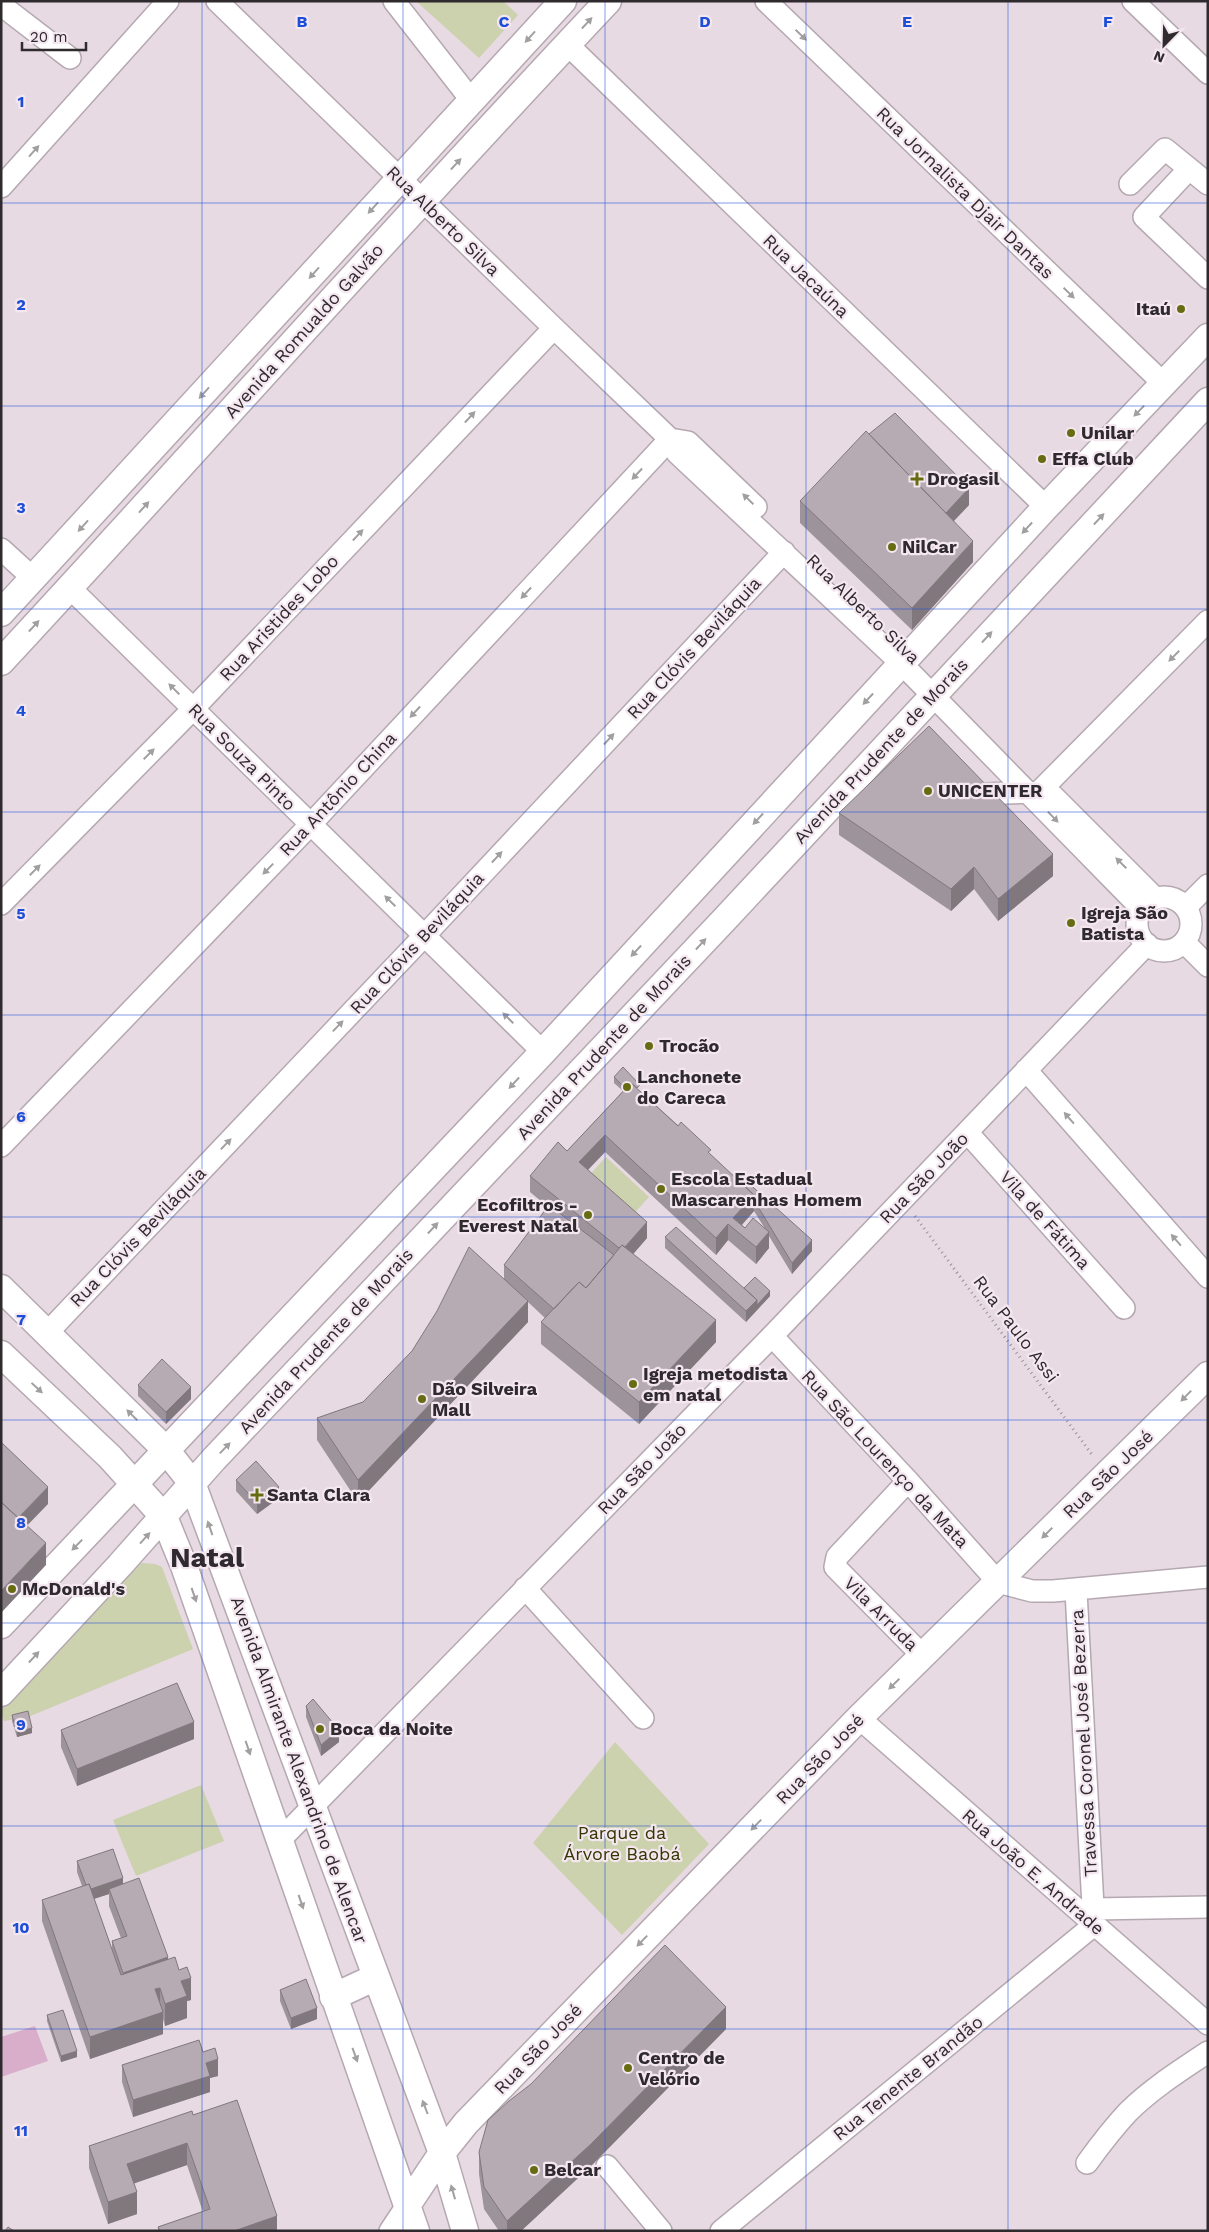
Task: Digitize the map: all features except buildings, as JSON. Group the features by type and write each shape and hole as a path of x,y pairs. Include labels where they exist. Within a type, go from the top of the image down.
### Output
{"main road":[{"name":"Avenida Romualdo Galvão","path":"1,613 563,1"},
{"name":"Avenida Romualdo Galvão","path":"1,662 422,200 608,1"},
{"path":"4,1617 134,1484 543,1052 1046,507 1208,336"},
{"name":"Avenida Prudente de Morais","path":"1,1693 164,1517 192,1484 724,920 1208,401"},
{"name":"Avenida Almirante Alexandrino de Alencar","path":"1,1288 48,1332 166,1450 192,1484 442,2153 465,2231"},
{"path":"1,1354 110,1457 164,1517 184,1566 416,2231"},
{"name":"Rua São José","path":"408,2204 442,2153 466,2123 859,1718 1208,1375"},
{"path":"333,1996 376,1977"}],"street":[{"path":"1,187 168,1"},
{"name":"Rua Alberto Silva","path":"217,1 670,438 677,453 784,552 906,659"},
{"path":"394,1 472,101"},
{"name":"Rua Jornalista Djair Dantas","path":"766,1 1164,384"},
{"path":"1133,1 1208,73"},
{"path":"1,4 70,58"},
{"name":"Rua Jacaúna","path":"567,44 1046,507"},
{"path":"1130,184 1165,149 1208,184"},
{"path":"1189,169 1144,217 1208,278"},
{"name":"Rua Aristides Lobo","path":"1,904 193,709 554,328"},
{"name":"Rua Alberto Silva","path":"670,438 688,442 1148,903"},
{"name":"Rua Antônio China","path":"1,1146 311,824 670,438"},
{"path":"1,549 34,579"},
{"name":"Rua Clóvis Beviláquia","path":"48,1332 425,935 784,552"},
{"name":"Rua Souza Pinto","path":"70,588 543,1052"},
{"path":"949,796 1036,792 1208,621"},
{"path":"1186,907 1208,885"},
{"path":"1172,898 1186,907 1191,926 1189,935 1184,942 1167,950 1158,950 1147,944 1139,933 1137,925 1148,903 1172,898"},
{"path":"1184,942 1208,966"},
{"name":"Rua São João","path":"280,1840 772,1336 1147,944"},
{"path":"1026,1070 1208,1277"},
{"name":"Vila de Fátima","path":"967,1132 1124,1308"},
{"name":"Rua São Lourenço da Mata","path":"772,1336 998,1582"},
{"name":"Vila Arruda","path":"908,1482 837,1556 835,1567 923,1656"},
{"path":"998,1582 1032,1591 1076,1591 1208,1577"},
{"path":"525,1588 643,1718"},
{"name":"Travessa Coronel José Bezerra","path":"1076,1591 1094,1917"},
{"name":"Rua João E. Andrade","path":"859,1718 1094,1917 1208,2024"},
{"path":"1094,1917 1208,1907"},
{"name":"Rua Tenente Brandão","path":"720,2231 1094,1917"},
{"path":"1087,2163 1107,2135 1130,2111 1152,2091 1208,2052"},
{"path":"607,2166 661,2231"},
{"path":"390,2231 408,2204"}],"path":[{"name":"Rua Paulo Assi","path":"903,1199 1107,1474"}],"green space":[{"path":"416,1 503,1 518,15 479,58"},
{"path":"606,1157 649,1197 628,1220 584,1181"},
{"path":"142,1563 155,1564 162,1567 193,1649 28,1717 4,1721 1,1715 1,1704"},
{"name":"Parque da Árvore Baobá","path":"615,1742 709,1844 622,1935 533,1843"},
{"path":"201,1785 224,1841 136,1876 113,1820"}],"shaded area":[{"path":"35,2026 48,2061 1,2077 1,2037"}],"place":[{"name":"Itaú","path":"1181,309"},
{"name":"Unilar","path":"1071,433"},
{"name":"Effa Club","path":"1042,459"},
{"name":"Drogasil","path":"917,479"},
{"name":"NilCar","path":"892,547"},
{"name":"UNICENTER","path":"928,791"},
{"name":"Igreja São Batista","path":"1071,923"},
{"name":"Trocão","path":"649,1046"},
{"name":"Lanchonete do Careca","path":"627,1087"},
{"name":"Escola Estadual Mascarenhas Homem","path":"661,1189"},
{"name":"Ecofiltros - Everest Natal","path":"588,1215"},
{"name":"Igreja metodista em natal","path":"633,1384"},
{"name":"Dão Silveira Mall","path":"422,1399"},
{"name":"Santa Clara","path":"257,1495"},
{"name":"McDonald's","path":"12,1589"},
{"name":"Boca da Noite","path":"320,1729"},
{"name":"Centro de Velório","path":"628,2068"},
{"name":"Belcar","path":"534,2170"}],"district":[{"name":"Natal","path":"207,1557"}]}
